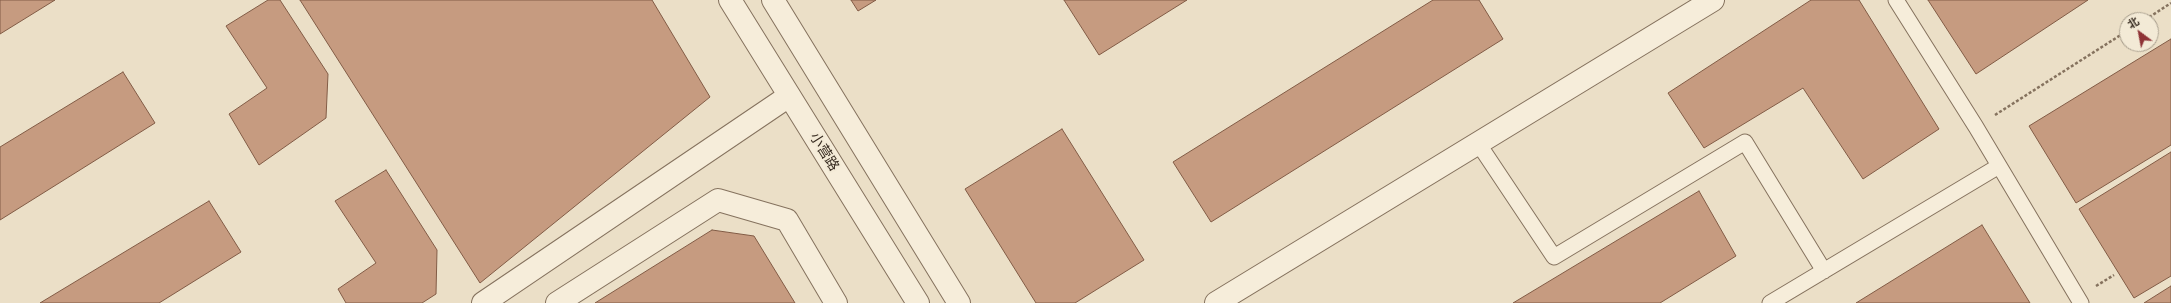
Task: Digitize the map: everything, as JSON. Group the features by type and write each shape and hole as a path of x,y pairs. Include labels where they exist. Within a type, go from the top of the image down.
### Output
{"street":[{"name":"小营路","path":"730,0 913,301"},
{"path":"773,0 960,303"},
{"path":"1216,303 1713,0"},
{"path":"483,303 789,96"},
{"path":"557,303 718,200 787,220 836,303"}],"lane":[{"path":"1896,0 1976,127 2080,303"},
{"path":"1478,144 1554,257 1745,142 1824,271"},
{"path":"1770,303 1999,166"}],"path":[{"path":"2157,12 2171,3"},
{"path":"1976,127 2119,36"}],"building":[{"path":"0,0 55,0 0,34"},
{"path":"268,0 280,0 328,74 326,118 259,165 229,114 267,88 226,26"},
{"path":"300,0 652,0 710,97 480,283"},
{"path":"851,0 876,0 858,11"},
{"path":"1064,0 1187,0 1099,55"},
{"path":"1433,0 1479,0 1503,39 1211,222 1173,162"},
{"path":"1811,0 1859,0 1939,129 1863,179 1803,88 1704,148 1668,93"},
{"path":"1928,0 2088,0 1976,74"},
{"path":"2171,39 2171,145 2076,203 2029,126 2150,52 2159,52 2159,46"},
{"path":"123,72 155,123 0,220 0,147"},
{"path":"1062,129 1144,260 1075,303 1036,303 965,189"},
{"path":"2171,152 2171,276 2134,298 2079,209"},
{"path":"386,170 437,250 436,294 422,303 346,303 338,289 376,263 335,201"},
{"path":"1699,191 1736,256 1660,303 1513,303"},
{"path":"209,201 241,252 159,303 40,303"},
{"path":"1982,225 2030,303 1856,303"},
{"path":"712,230 754,236 795,303 595,303"},
{"path":"2171,286 2171,303 2144,303"}]}
